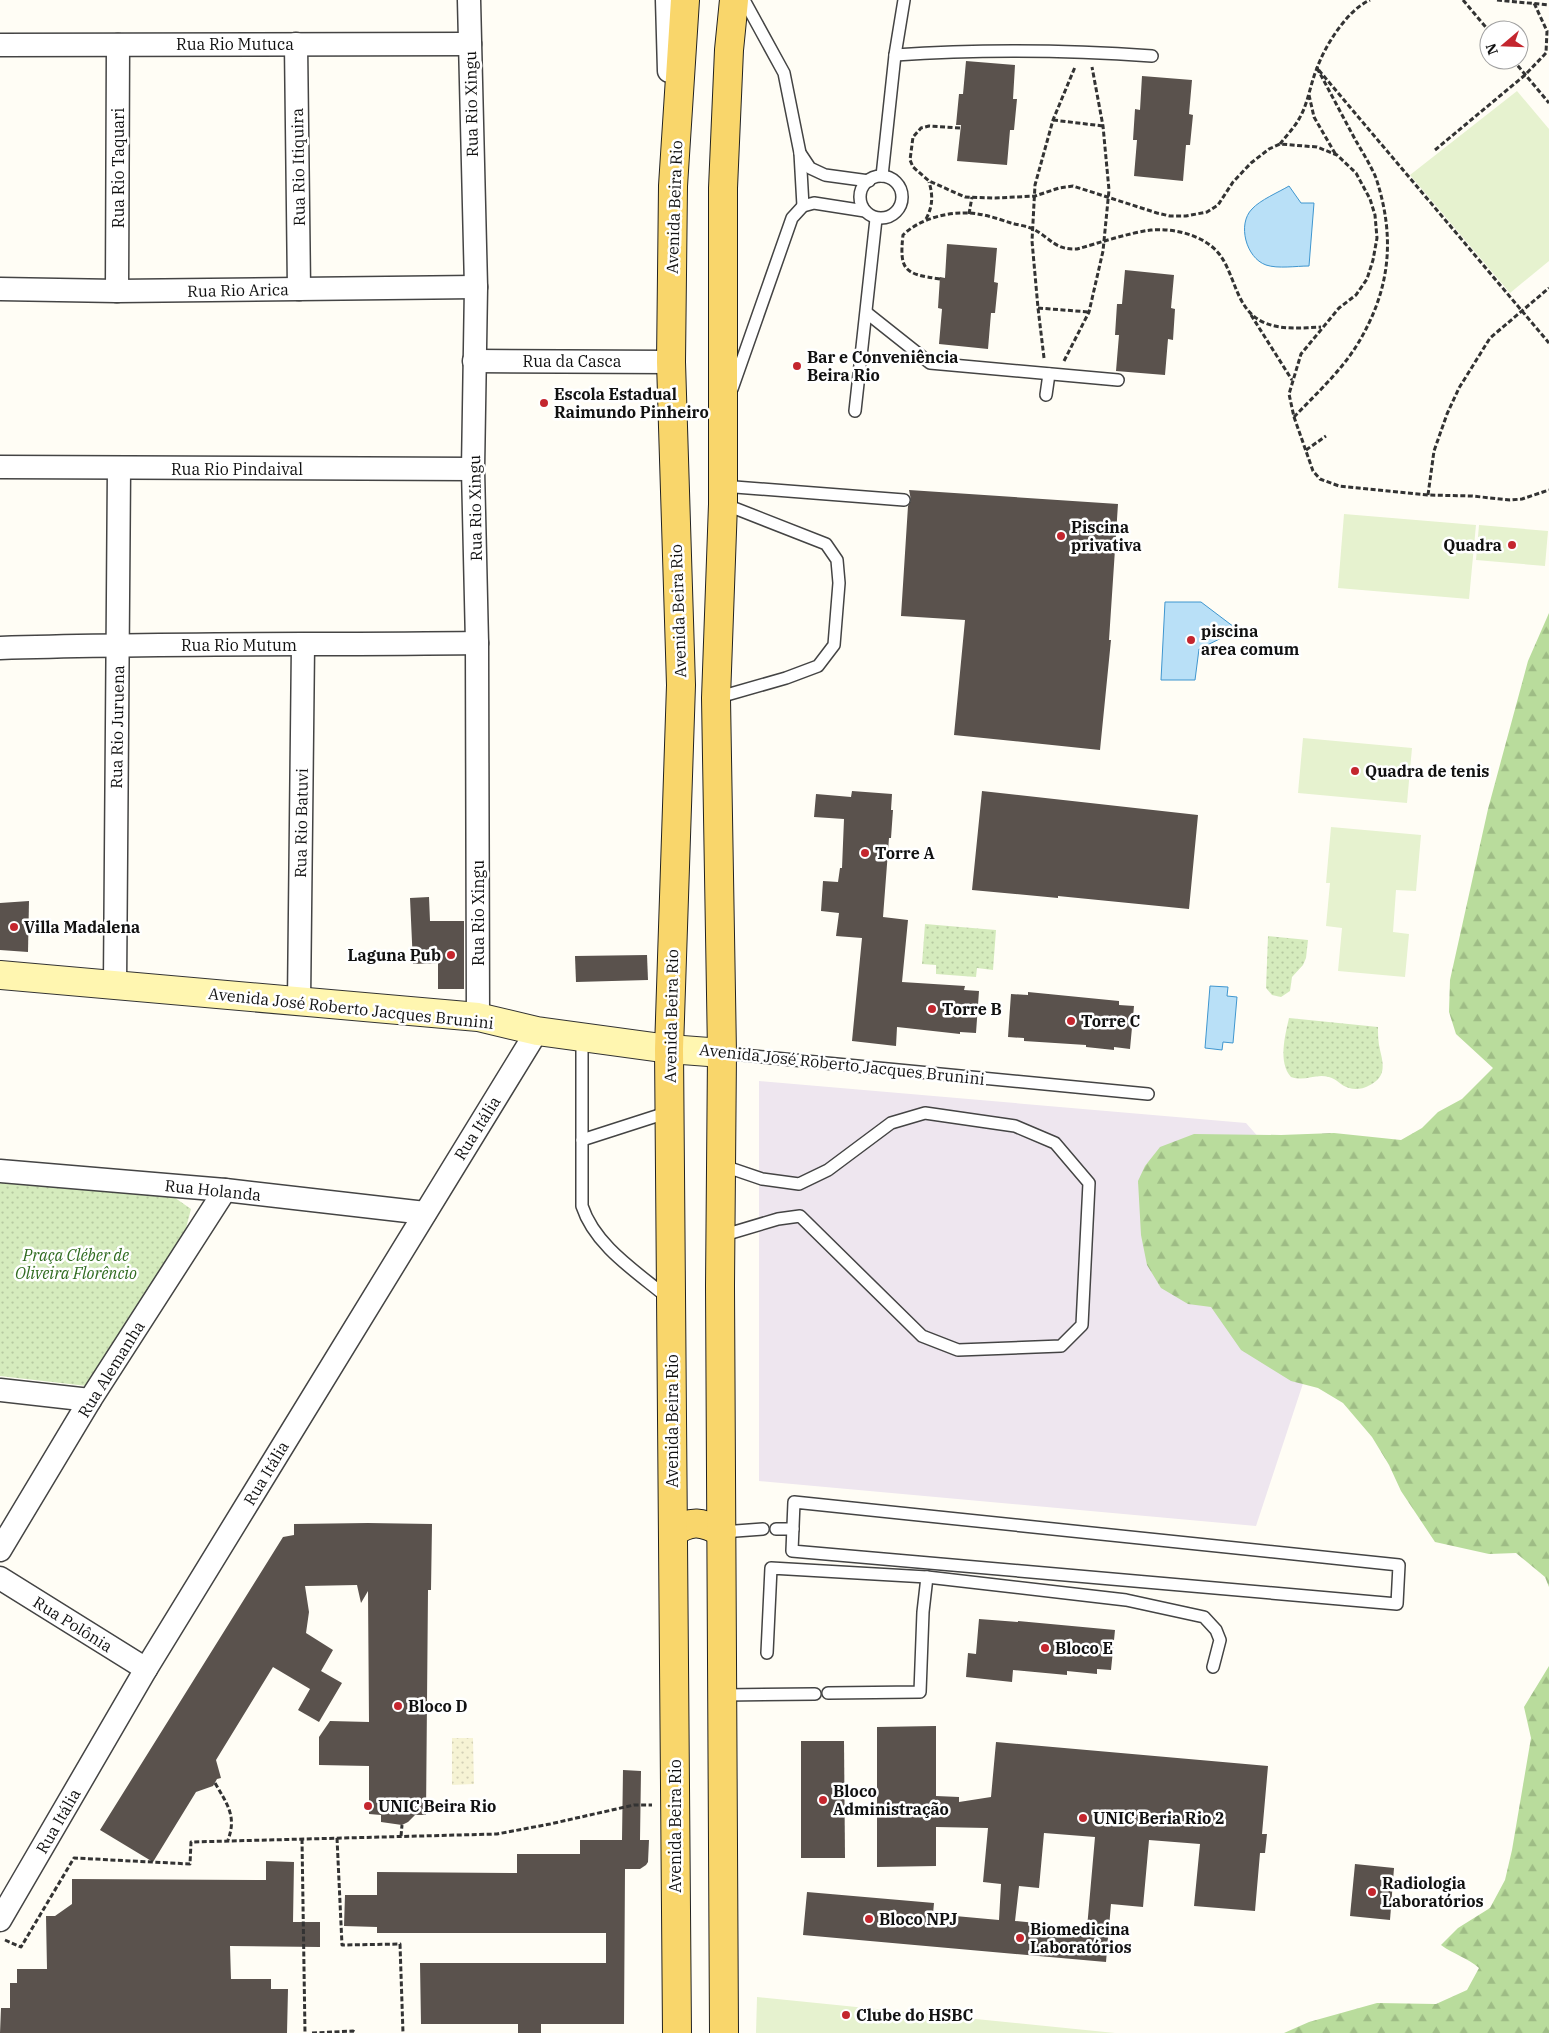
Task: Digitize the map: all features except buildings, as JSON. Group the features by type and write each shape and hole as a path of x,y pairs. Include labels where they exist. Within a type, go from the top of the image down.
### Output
{"main road":[{"name":"Avenida Beira Rio","path":"677,2033 669,1049 681,684 671,362 673,186 685,0"},
{"path":"724,2033 722,1053 716,698 723,414 722,188 729,50 734,0"},
{"path":"681,684 688,696 696,702 704,705 716,698"},
{"name":"Avenida José Roberto Jacques Brunini","path":"0,975 478,1017 537,1031 669,1049 722,1053"},
{"path":"673,1533 687,1523 695,1523 722,1532"}],"street":[{"name":"Rua Rio Xingu","path":"469,0 476,287 473,469 477,644 478,1017"},
{"path":"667,0 673,186"},
{"name":"Rua Rio Itiquira","path":"296,44 300,289"},
{"name":"Rua Rio Mutuca","path":"0,45 470,44"},
{"name":"Rua Rio Taquari","path":"117,291 118,45"},
{"name":"Rua Rio Arica","path":"0,289 117,291 476,287"},
{"name":"Rua da Casca","path":"474,361 671,362"},
{"name":"Rua Rio Pindaival","path":"0,467 473,469"},
{"name":"Rua Rio Juruena","path":"115,985 120,468"},
{"name":"Rua Rio Mutum","path":"0,648 118,644 477,644"},
{"name":"Rua Rio Batuvi","path":"299,1002 303,645"},
{"name":"Rua Itália","path":"0,1920 146,1669 537,1031"},
{"name":"Rua Holanda","path":"0,1171 226,1190 425,1214"},
{"name":"Rua Alemanha","path":"0,1550 90,1400 226,1190"},
{"path":"0,1390 90,1400"},
{"name":"Rua Polônia","path":"0,1578 146,1669"}],"lane":[{"path":"744,0 784,73 800,153 803,206"},
{"path":"882,176 895,55 904,0"},
{"path":"895,55 967,50 1085,51 1152,56"},
{"path":"723,414 792,218 803,206 814,203 865,211 876,219 890,216 896,212 902,200 902,193 895,181 882,176 869,180 825,176 810,168 800,153"},
{"path":"865,211 860,198 864,185 869,180"},
{"path":"854,412 867,314 876,219"},
{"path":"867,314 930,363 1118,380"},
{"path":"1046,395 1051,374"},
{"path":"722,495 904,500"},
{"path":"716,698 786,678 818,666 834,645 839,582 837,560 826,544 722,495"},
{"path":"582,1037 582,1206 586,1219 608,1247 671,1300"},
{"name":"Avenida José Roberto Jacques Brunini","path":"722,1053 1148,1094"},
{"path":"582,1140 670,1112"},
{"path":"721,1164 762,1179 799,1184 828,1170 891,1123 925,1113 1015,1126 1055,1143 1089,1183 1082,1326 1061,1346 958,1350 922,1336 800,1216 778,1219 721,1236"},
{"path":"794,1502 1399,1565 1397,1604 792,1551 793,1529 794,1502"},
{"path":"722,1532 763,1529"},
{"path":"776,1529 793,1529"},
{"path":"767,1653 771,1568 926,1577 1126,1600 1204,1617 1216,1630 1220,1640 1213,1667"},
{"path":"828,1693 920,1692 926,1577"},
{"path":"723,1695 815,1694"}],"path":[{"path":"1280,144 1299,119 1317,68 1336,32 1351,14 1370,0"},
{"path":"1463,0 1480,20"},
{"path":"1498,0 1549,5"},
{"path":"1435,150 1525,75 1546,53 1547,31 1534,3"},
{"path":"1051,374 1038,308 1033,229 1035,185 1053,120 1085,51"},
{"path":"1051,374 1089,312 1104,242 1108,196 1104,126 1085,51"},
{"path":"1317,68 1549,343"},
{"path":"1294,417 1328,381 1356,347 1372,318 1384,283 1388,255 1387,227 1375,177 1317,68"},
{"path":"1521,70 1549,103"},
{"path":"1309,95 1314,117 1337,156"},
{"path":"1053,120 1104,126"},
{"path":"960,128 929,126 921,128 913,137 910,160 913,167 929,181 965,197 1034,196 1059,188 1074,186 1170,216 1207,212 1218,205 1233,182 1251,163 1269,148 1280,144 1317,147 1337,156 1356,173 1370,199 1375,215 1377,238 1367,279 1356,295 1339,308 1301,354 1292,380 1289,394 1294,417 1313,471 1320,479 1339,486 1428,495 1472,496 1510,500 1528,498 1549,490"},
{"path":"926,220 931,208 932,198 929,181"},
{"path":"969,214 972,198"},
{"path":"940,278 911,272 904,266 901,256 903,235 908,229 926,220 962,213 992,217 1033,229 1056,246 1066,249 1077,249 1150,230 1186,233 1204,241 1220,255 1242,304 1292,380"},
{"path":"1428,495 1434,451 1458,388 1490,338 1549,288"},
{"path":"1038,308 1089,312"},
{"path":"1251,315 1264,323 1284,328 1322,327"},
{"path":"1306,450 1326,436"},
{"path":"215,1783 229,1806 232,1820 228,1840"},
{"path":"0,1938 21,1947 74,1858 190,1864 191,1842 497,1834 634,1805 675,1805"},
{"path":"401,1836 402,1825"},
{"path":"337,1838 342,1946 400,1944 403,2033"},
{"path":"302,1839 305,2033"},
{"path":"312,2033 356,2033"}],"shaded area":[{"path":"759,1081 1246,1123 1350,1241 1256,1526 759,1481"},
{"path":"452,1738 473,1738 474,1784 452,1785"}],"green space":[{"path":"1517,91 1549,129 1549,261 1510,293 1410,175"},
{"path":"1344,514 1476,525 1469,599 1338,588"},
{"name":"Quadra","path":"1479,525 1548,531 1545,566 1476,560"},
{"path":"1549,613 1549,1587 1545,1577 1516,1553 1489,1554 1435,1542 1401,1491 1389,1465 1372,1437 1343,1403 1318,1388 1291,1381 1241,1350 1211,1307 1188,1304 1161,1288 1147,1265 1141,1235 1138,1181 1145,1166 1160,1147 1194,1134 1281,1135 1334,1133 1401,1140 1422,1128 1438,1112 1462,1099 1493,1068 1456,1034 1449,1012 1450,980 1488,809 1528,661"},
{"name":"Quadra de tenis","path":"1303,738 1412,748 1407,803 1298,793"},
{"path":"1331,827 1421,835 1416,891 1396,890 1393,932 1409,934 1405,977 1338,971 1342,928 1326,926 1330,883 1326,883"},
{"path":"925,924 996,930 993,970 977,968 976,977 936,974 936,965 922,964"},
{"path":"1268,936 1308,940 1306,958 1303,965 1292,977 1290,991 1281,997 1272,995 1266,988"},
{"path":"1289,1018 1378,1027 1378,1041 1383,1066 1381,1075 1374,1083 1364,1088 1356,1089 1346,1087 1332,1078 1324,1076 1301,1079 1291,1077 1287,1071 1284,1056 1284,1041"},
{"name":"Praça Cléber de Oliveira Florêncio","path":"0,1182 168,1193 191,1209 186,1228 98,1376 87,1386 0,1376"},
{"path":"1549,1666 1549,2033 1284,2033 1309,2022 1377,2003 1436,2004 1467,1990 1479,1968 1441,1945 1458,1928 1490,1908 1505,1880 1531,1738 1524,1707"},
{"name":"Clube do HSBC","path":"757,1997 1115,2033 756,2033"}],"water":[{"path":"1289,186 1301,203 1314,203 1309,266 1281,267 1266,265 1253,255 1246,240 1245,223 1247,215 1265,199"},
{"name":"piscina area comum","path":"1165,602 1201,602 1238,630 1199,649 1195,680 1161,680"},
{"path":"1210,986 1228,987 1227,996 1237,997 1233,1043 1223,1042 1222,1050 1205,1048"}],"place":[{"name":"Bar e Conveniência Beira Rio","path":"797,366"},
{"name":"Escola Estadual Raimundo Pinheiro","path":"544,403"},
{"name":"Piscina privativa","path":"1061,536"},
{"name":"Quadra","path":"1512,545"},
{"name":"piscina area comum","path":"1191,640"},
{"name":"Quadra de tenis","path":"1355,771"},
{"name":"Torre A","path":"865,853"},
{"name":"Villa Madalena","path":"14,927"},
{"name":"Laguna Pub","path":"451,955"},
{"name":"Torre B","path":"932,1009"},
{"name":"Torre C","path":"1071,1021"},
{"name":"Bloco E","path":"1045,1648"},
{"name":"Bloco D","path":"398,1706"},
{"name":"Bloco Administração","path":"823,1800"},
{"name":"UNIC Beira Rio","path":"368,1806"},
{"name":"UNIC Beria Rio 2","path":"1083,1818"},
{"name":"Radiologia Laboratórios","path":"1372,1892"},
{"name":"Bloco NPJ","path":"869,1919"},
{"name":"Biomedicina Laboratórios","path":"1020,1938"},
{"name":"Clube do HSBC","path":"846,2015"}]}
